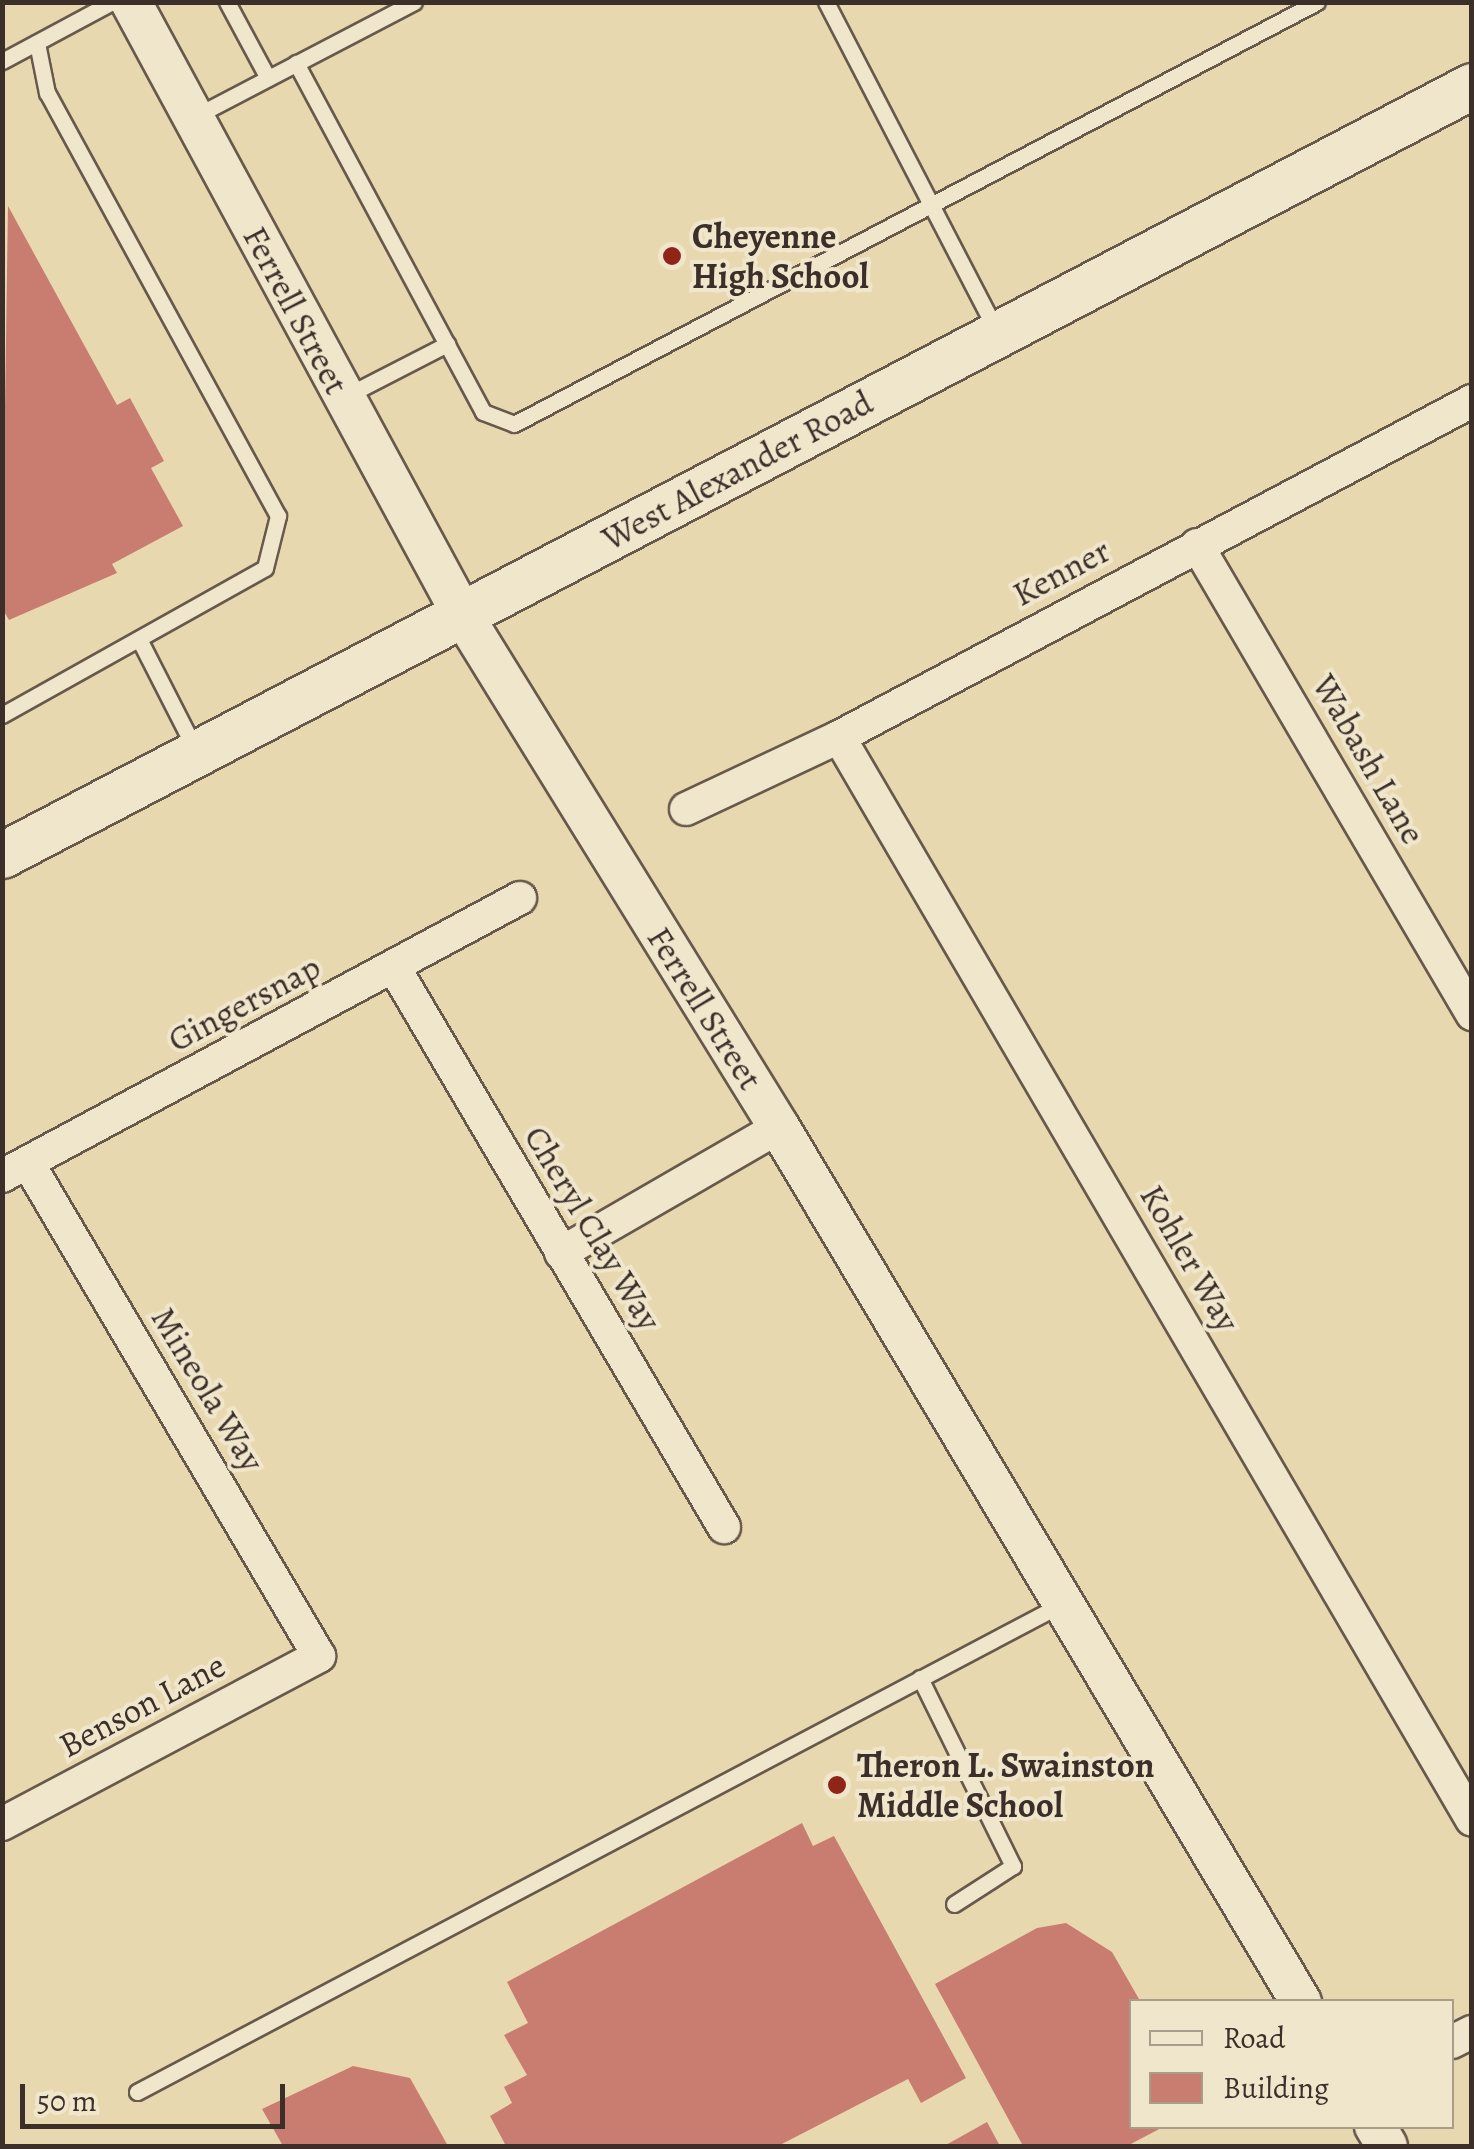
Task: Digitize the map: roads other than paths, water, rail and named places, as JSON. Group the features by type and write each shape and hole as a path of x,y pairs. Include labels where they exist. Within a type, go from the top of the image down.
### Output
{"main road":[{"name":"West Alexander Road","path":"2,855 1472,86"}],"street":[{"name":"Ferrell Street","path":"131,2 462,614 779,1127 1298,1999"},
{"name":"Kenner","path":"686,809 839,737 1472,402"},
{"name":"Wabash Lane","path":"1197,545 1472,1014"},
{"name":"Kohler Way","path":"839,737 1472,1820"},
{"name":"Gingersnap","path":"15,1169 520,898"},
{"name":"Cheryl Clay Way","path":"395,968 724,1527"},
{"path":"562,1253 779,1127"},
{"name":"Mineola Way","path":"15,1169 320,1656"},
{"name":"Benson Lane","path":"2,1824 320,1656"}],"lane":[{"path":"2,61 112,2"},
{"path":"227,2 268,78"},
{"path":"193,118 414,2"},
{"path":"826,2 998,334"},
{"path":"296,63 483,412 514,424 1317,2"},
{"path":"2,714 265,568 278,516 47,94 38,42"},
{"path":"343,398 447,344"},
{"path":"139,639 197,752"},
{"path":"137,2092 1064,1604"},
{"path":"920,1678 1013,1866 954,1904"}],"place":[{"name":"Cheyenne High School","path":"672,256"},
{"name":"Theron L. Swainston Middle School","path":"837,1785"}]}
